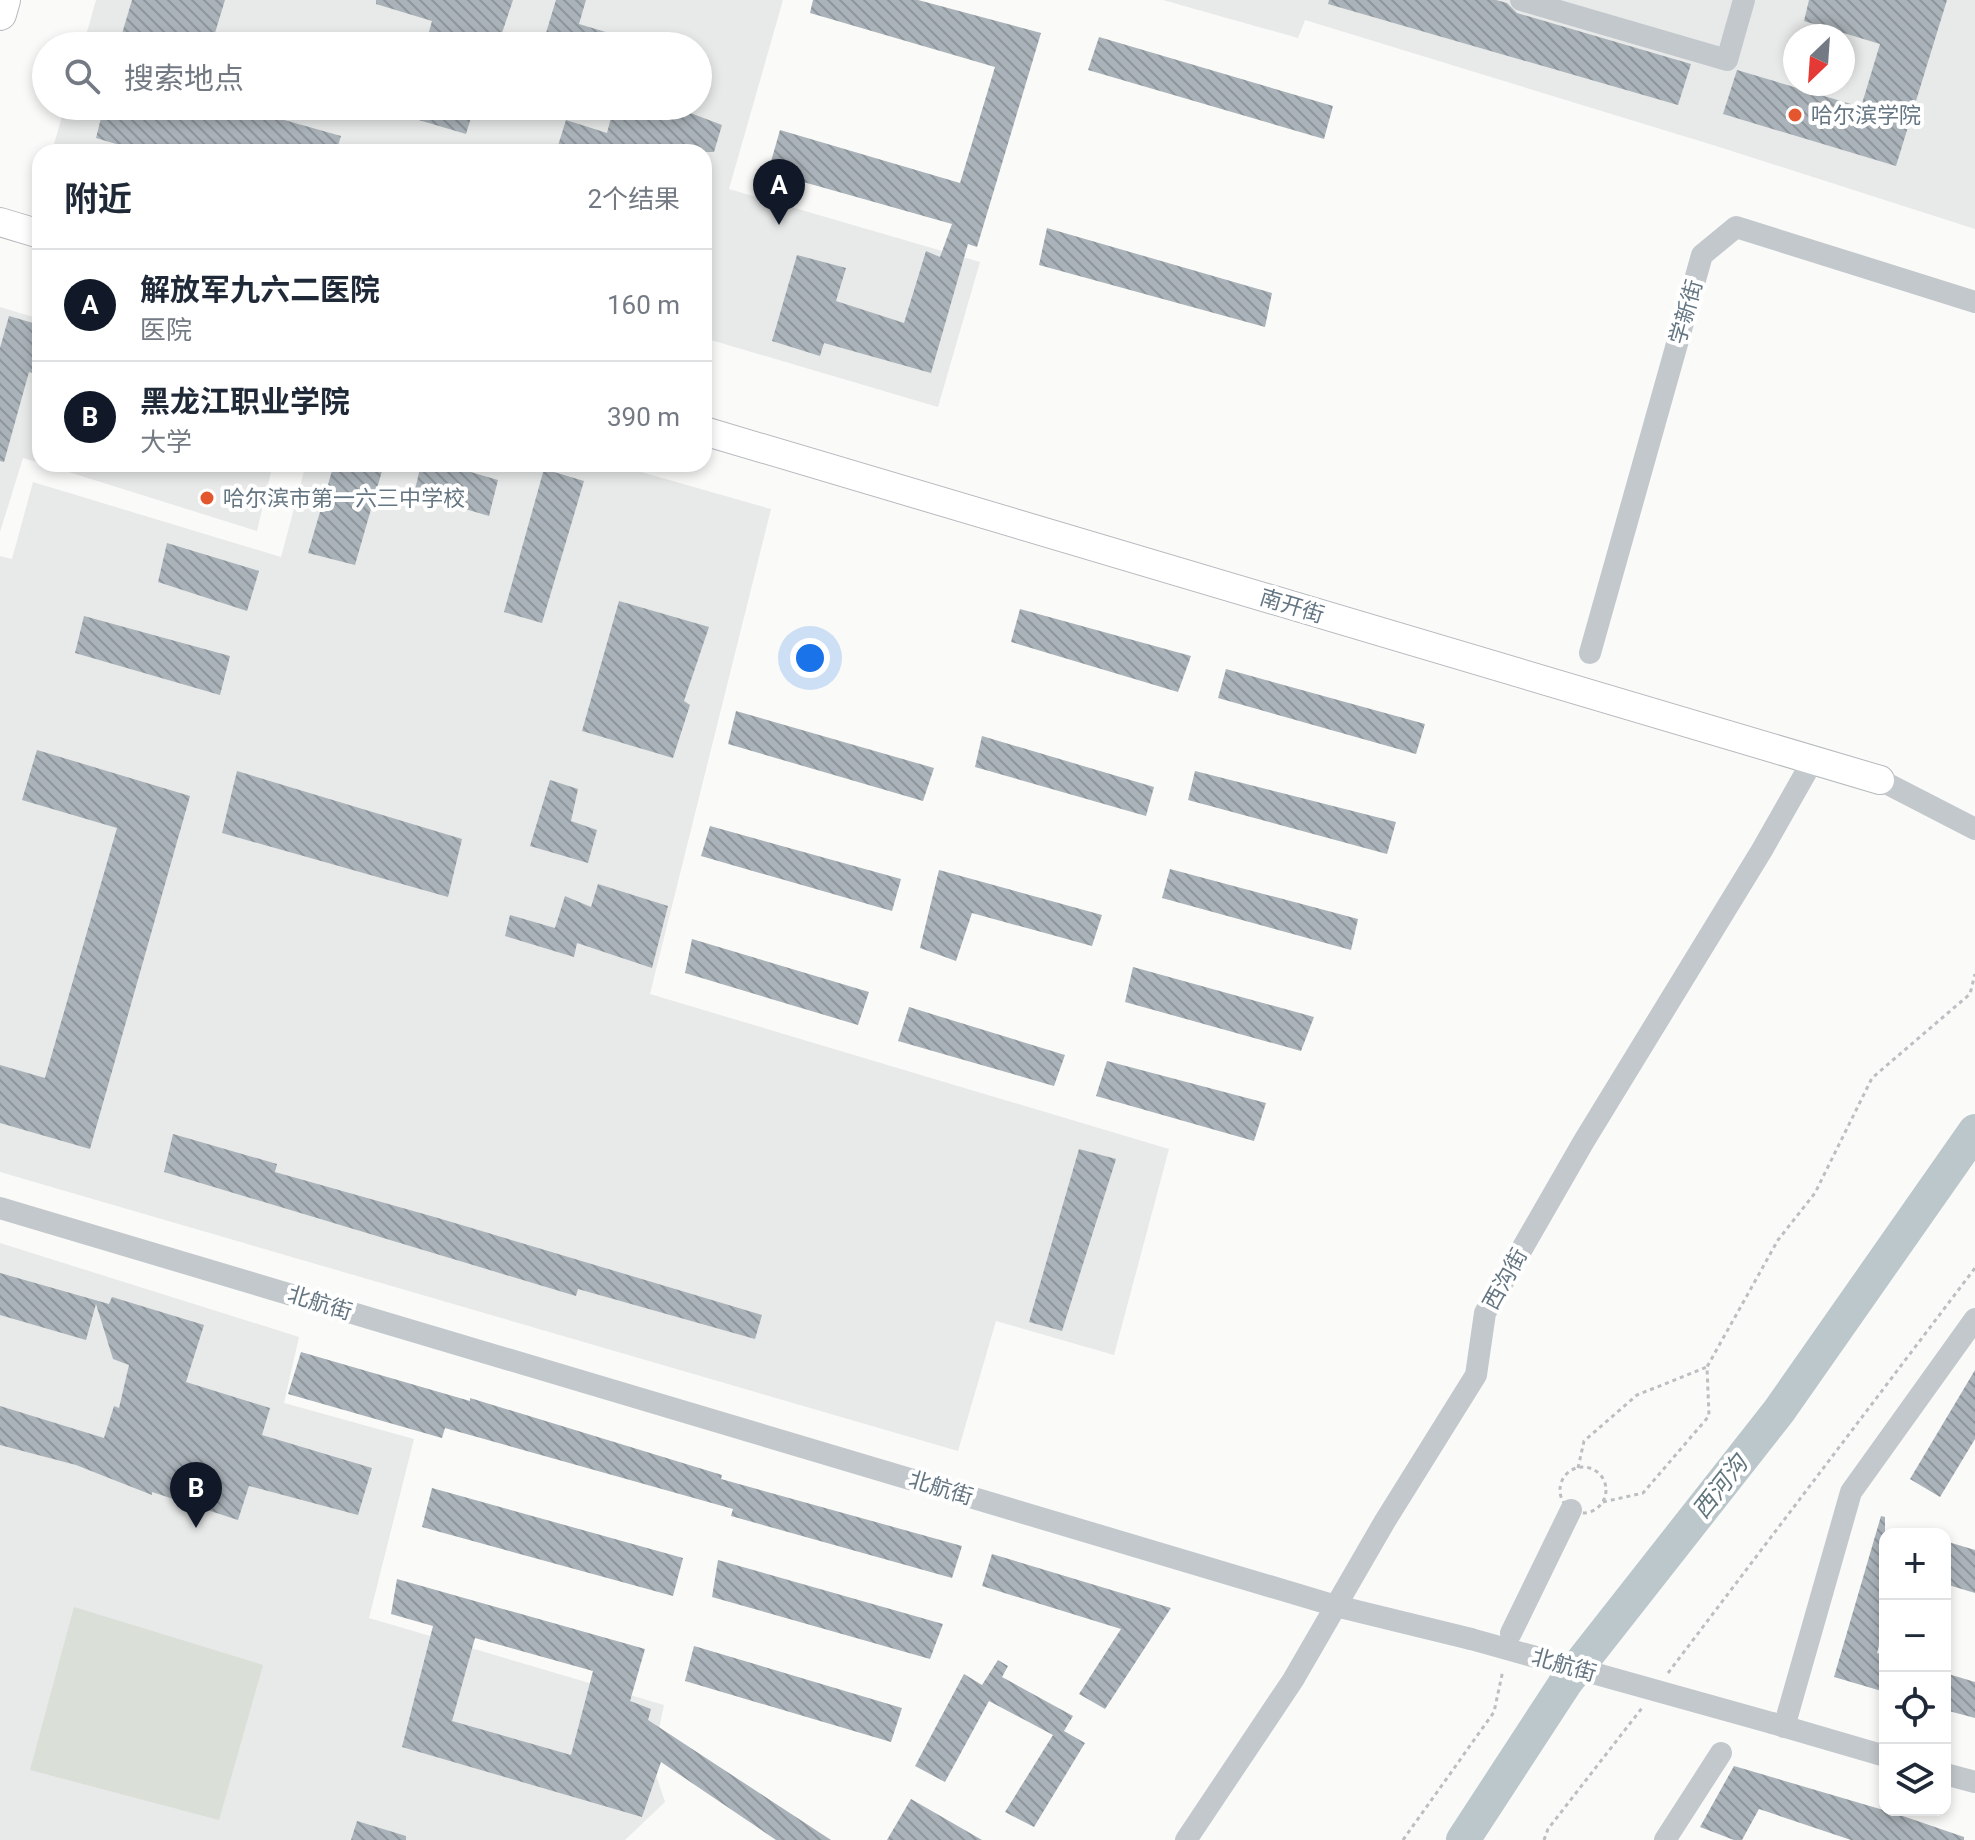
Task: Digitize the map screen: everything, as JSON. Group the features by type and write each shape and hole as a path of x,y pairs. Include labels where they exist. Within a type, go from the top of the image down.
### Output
{"highway":[{"path":"0,14 4,0"}],"main road":[{"path":"0,222 32,232"},
{"name":"南开街","path":"712,433 1880,780"}],"street":[{"path":"1521,0 1727,60 1744,0"},
{"name":"学新街","path":"1590,653 1702,255 1736,227 1975,302"},
{"name":"西沟街","path":"1186,1840 1293,1680 1385,1521 1476,1375 1485,1313 1584,1141 1762,850 1813,760"},
{"path":"1880,780 1975,829"},
{"name":"北航街","path":"0,1208 1336,1606 1471,1639 1879,1754"},
{"path":"1778,1725 1851,1492 1975,1319"},
{"path":"1511,1633 1571,1510"},
{"path":"1665,1840 1721,1753"},
{"path":"1951,1776 1975,1782"}],"path":[{"path":"1603,1502 1606,1488 1600,1474 1586,1467 1565,1476 1560,1490 1571,1510 1592,1512 1603,1502 1643,1493 1709,1416 1707,1367 1778,1240 1815,1193 1872,1078 1970,994 1975,974"},
{"path":"1660,1684 1975,1268"},
{"path":"1578,1468 1584,1441 1637,1395 1707,1367"},
{"path":"1403,1840 1494,1712 1511,1633"},
{"path":"1544,1840 1548,1829 1650,1697"}],"shaded area":[{"path":"96,0 783,0 729,189 980,262 938,407 712,340 712,144 54,144 61,120 712,120 712,32 87,32"},
{"name":"哈尔滨学院","path":"1163,0 1975,0 1975,229 1716,146 1305,20 1298,38"},
{"path":"0,307 32,317 32,461 23,458 0,532"},
{"name":"哈尔滨市第一六三中学校","path":"69,472 271,472 257,531"},
{"path":"304,472 641,472 771,509 650,994 1169,1149 1114,1355 996,1321 958,1451 0,1172 0,556 12,559 33,482 281,557"},
{"path":"0,1243 299,1337 284,1403 414,1439 369,1618 664,1705 652,1763 665,1802 625,1840 0,1840"},
{"path":"74,1607 263,1665 219,1820 30,1770"}],"building":[{"path":"132,0 225,0 215,32 122,32"},
{"path":"376,0 513,0 502,32 429,32 432,21 376,4"},
{"path":"556,0 586,0 579,24 606,32 546,32"},
{"path":"813,0 918,0 1041,33 977,247 968,244 931,373 824,343 820,356 772,341 797,255 846,268 836,301 904,323 926,251 940,257 952,224 768,172 780,130 960,183 995,67 810,13"},
{"path":"1329,0 1496,0 1507,3 1517,13 1691,64 1678,105 1328,4"},
{"path":"1809,0 1947,0 1896,166 1723,114 1737,70 1783,84 1783,96 1824,96 1861,107 1880,44 1855,36 1855,24 1814,24 1804,21"},
{"path":"1099,37 1333,106 1324,139 1088,70"},
{"path":"100,120 284,120 341,136 338,144 116,144 96,138"},
{"path":"419,120 470,120 466,134"},
{"path":"566,120 607,133 610,120 709,120 722,125 714,152 712,144 558,144"},
{"path":"1047,228 1272,293 1265,327 1039,265"},
{"path":"9,316 32,323 32,373 29,372 4,462 0,461 0,348"},
{"path":"332,472 382,472 355,565 308,553"},
{"path":"419,472 470,472 498,480 489,516 414,494"},
{"path":"543,472 584,481 542,623 504,612"},
{"path":"167,543 259,571 247,611 158,582"},
{"path":"619,601 709,627 684,701 690,705 673,758 582,731"},
{"path":"1020,609 1191,656 1178,692 1011,642"},
{"path":"84,616 230,656 220,695 75,653"},
{"path":"1226,669 1425,724 1416,754 1218,698"},
{"path":"736,711 934,768 923,801 728,744"},
{"path":"982,736 1154,787 1146,816 975,767"},
{"path":"37,750 190,796 90,1149 0,1123 0,1065 45,1078 117,828 22,800"},
{"path":"237,771 462,839 448,897 222,833"},
{"path":"1195,771 1396,822 1387,854 1188,800"},
{"path":"550,780 578,789 571,821 597,830 588,863 530,846"},
{"path":"710,826 901,879 892,911 701,856"},
{"path":"1170,869 1358,919 1351,950 1162,898"},
{"path":"939,870 1102,915 1092,946 972,913 956,961 920,948"},
{"path":"598,884 668,906 652,968 577,943 574,957 505,936 510,915 555,928 565,896 591,907"},
{"path":"692,939 869,992 858,1025 685,973"},
{"path":"1133,967 1314,1017 1301,1051 1125,1002"},
{"path":"909,1007 1065,1055 1054,1086 898,1041"},
{"path":"1107,1061 1266,1103 1254,1141 1096,1096"},
{"path":"173,1134 277,1164 275,1172 762,1315 755,1339 578,1289 576,1296 164,1172"},
{"path":"1079,1149 1116,1159 1062,1331 1029,1322"},
{"path":"0,1273 109,1304 112,1297 204,1325 186,1382 270,1408 262,1435 372,1468 358,1515 249,1486 238,1520 152,1492 152,1495 76,1465 0,1445 0,1406 104,1438 114,1406 119,1408 129,1365 113,1359 96,1304 86,1340 0,1315"},
{"path":"301,1352 470,1401 470,1398 722,1475 721,1479 962,1546 952,1578 731,1516 733,1509 445,1428 442,1438 288,1394"},
{"path":"1975,1370 1975,1439 1940,1497 1910,1479"},
{"path":"432,1488 683,1558 673,1596 422,1527"},
{"path":"1881,1516 1885,1517 1885,1528 1879,1528 1879,1690 1834,1677"},
{"path":"1951,1543 1975,1550 1975,1593 1951,1586"},
{"path":"992,1554 1171,1608 1105,1709 1079,1694 1121,1629 982,1586"},
{"path":"718,1560 943,1624 930,1659 712,1597"},
{"path":"397,1579 645,1649 630,1701 651,1709 648,1720 831,1840 776,1840 661,1762 642,1817 402,1747 433,1626 391,1614","holes":["475,1638 593,1671 571,1755 452,1721"]},
{"path":"694,1646 902,1708 891,1742 685,1681"},
{"path":"998,1660 1008,1666 1002,1677 1073,1716 1064,1731 1085,1743 1034,1827 1005,1812 1053,1735 989,1701 945,1782 915,1766 964,1674 982,1685"},
{"path":"1951,1675 1975,1682 1975,1718 1951,1712"},
{"path":"1734,1766 1879,1809 1879,1816 1903,1816 1964,1837 1964,1840 1851,1840 1759,1809 1742,1840 1700,1827"},
{"path":"911,1799 982,1840 887,1840"},
{"path":"357,1821 406,1836 406,1840 351,1840"}],"waterway":[{"name":"西河沟","path":"1463,1840 1566,1682 1779,1411 1975,1131"}],"place":[{"name":"哈尔滨学院","path":"1795,115"},
{"name":"解放军九六二医院","path":"779,225"},
{"name":"哈尔滨市第一六三中学校","path":"207,498"},
{"name":"黑龙江职业学院","path":"196,1528"}]}
